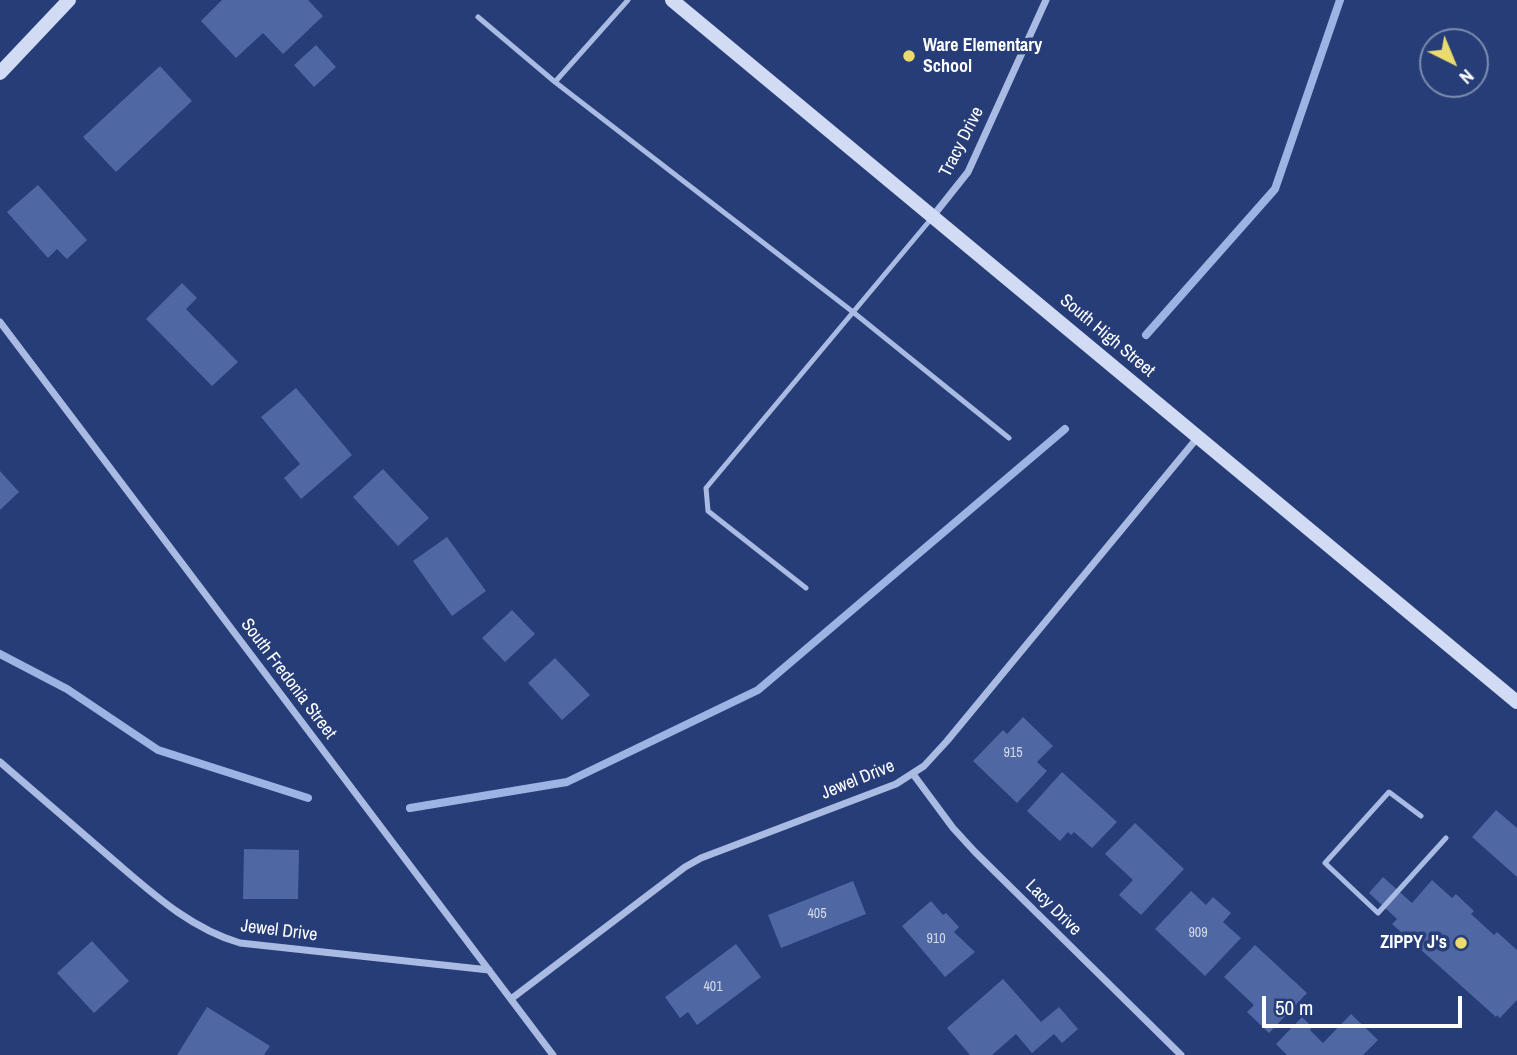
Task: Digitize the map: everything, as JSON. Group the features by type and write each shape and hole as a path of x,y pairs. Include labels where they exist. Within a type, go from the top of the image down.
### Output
{"main road":[{"path":"0,73 69,0"},
{"name":"South High Street","path":"672,0 1517,702"}],"street":[{"name":"Tracy Drive","path":"933,216 968,172 1046,0"},
{"name":"South Fredonia Street","path":"0,322 553,1055"},
{"name":"Jewel Drive","path":"511,999 685,867 701,858 896,784 913,774 940,749 1198,437"},
{"name":"Jewel Drive","path":"0,762 152,893 184,918 216,936 240,943 489,970"},
{"name":"Lacy Drive","path":"913,774 953,828 975,852 1181,1055"}],"lane":[{"path":"555,82 628,0"},
{"path":"478,17 555,82 853,312 1009,438"},
{"path":"806,588 708,511 706,488 933,216"},
{"path":"1422,816 1389,792 1325,863 1378,913 1446,838"}],"building":[{"path":"222,0 308,0 323,16 283,54 263,33 236,58 201,21"},
{"path":"316,45 336,67 314,87 294,65"},
{"path":"160,66 192,101 116,172 83,137"},
{"path":"38,185 87,240 67,259 57,249 48,258 7,212"},
{"path":"182,283 197,298 186,309 238,362 212,386 146,319"},
{"path":"296,388 352,455 301,499 284,478 300,464 261,417"},
{"path":"383,469 429,518 398,546 353,497"},
{"path":"0,471 19,492 0,510"},
{"path":"447,537 486,591 452,616 413,561"},
{"path":"512,610 535,634 505,662 482,638"},
{"path":"555,658 590,695 562,720 528,683"},
{"path":"1023,717 1053,746 1037,762 1047,771 1017,803 973,761 1003,730 1007,734"},
{"path":"1062,772 1117,822 1092,848 1074,832 1071,835 1068,832 1060,841 1027,811"},
{"path":"1496,810 1517,828 1517,877 1472,837"},
{"path":"1135,823 1184,869 1141,915 1119,895 1133,880 1105,854"},
{"path":"244,849 299,850 298,899 243,899"},
{"name":"ZIPPY J's","path":"1383,877 1412,903 1432,880 1452,898 1456,894 1474,911 1471,914 1494,935 1497,932 1517,950 1517,1000 1500,1018 1392,924 1397,919 1369,893"},
{"path":"853,881 866,914 781,948 768,915"},
{"path":"1191,891 1206,905 1213,897 1231,913 1223,922 1241,938 1205,976 1155,929"},
{"path":"931,901 959,927 954,932 975,952 945,977 902,926"},
{"path":"92,941 129,981 94,1013 57,973"},
{"path":"736,944 761,977 697,1025 688,1012 680,1018 665,997"},
{"path":"1255,945 1307,993 1269,1033 1247,1012 1254,1005 1224,977"},
{"path":"1003,979 1041,1022 1059,1007 1078,1029 1062,1043 1054,1034 1032,1053 1016,1034 992,1055 970,1055 947,1028"},
{"path":"207,1007 270,1046 264,1055 177,1055"},
{"path":"1351,1014 1378,1040 1363,1055 1287,1055 1276,1044 1302,1017 1323,1043"}],"waterway":[{"path":"1146,335 1275,189 1340,0"},
{"path":"410,808 567,782 758,690 1065,429"},
{"path":"0,654 67,689 158,750 308,798"}],"place":[{"name":"Ware Elementary School","path":"909,56"},
{"name":"ZIPPY J's","path":"1461,943"}]}
